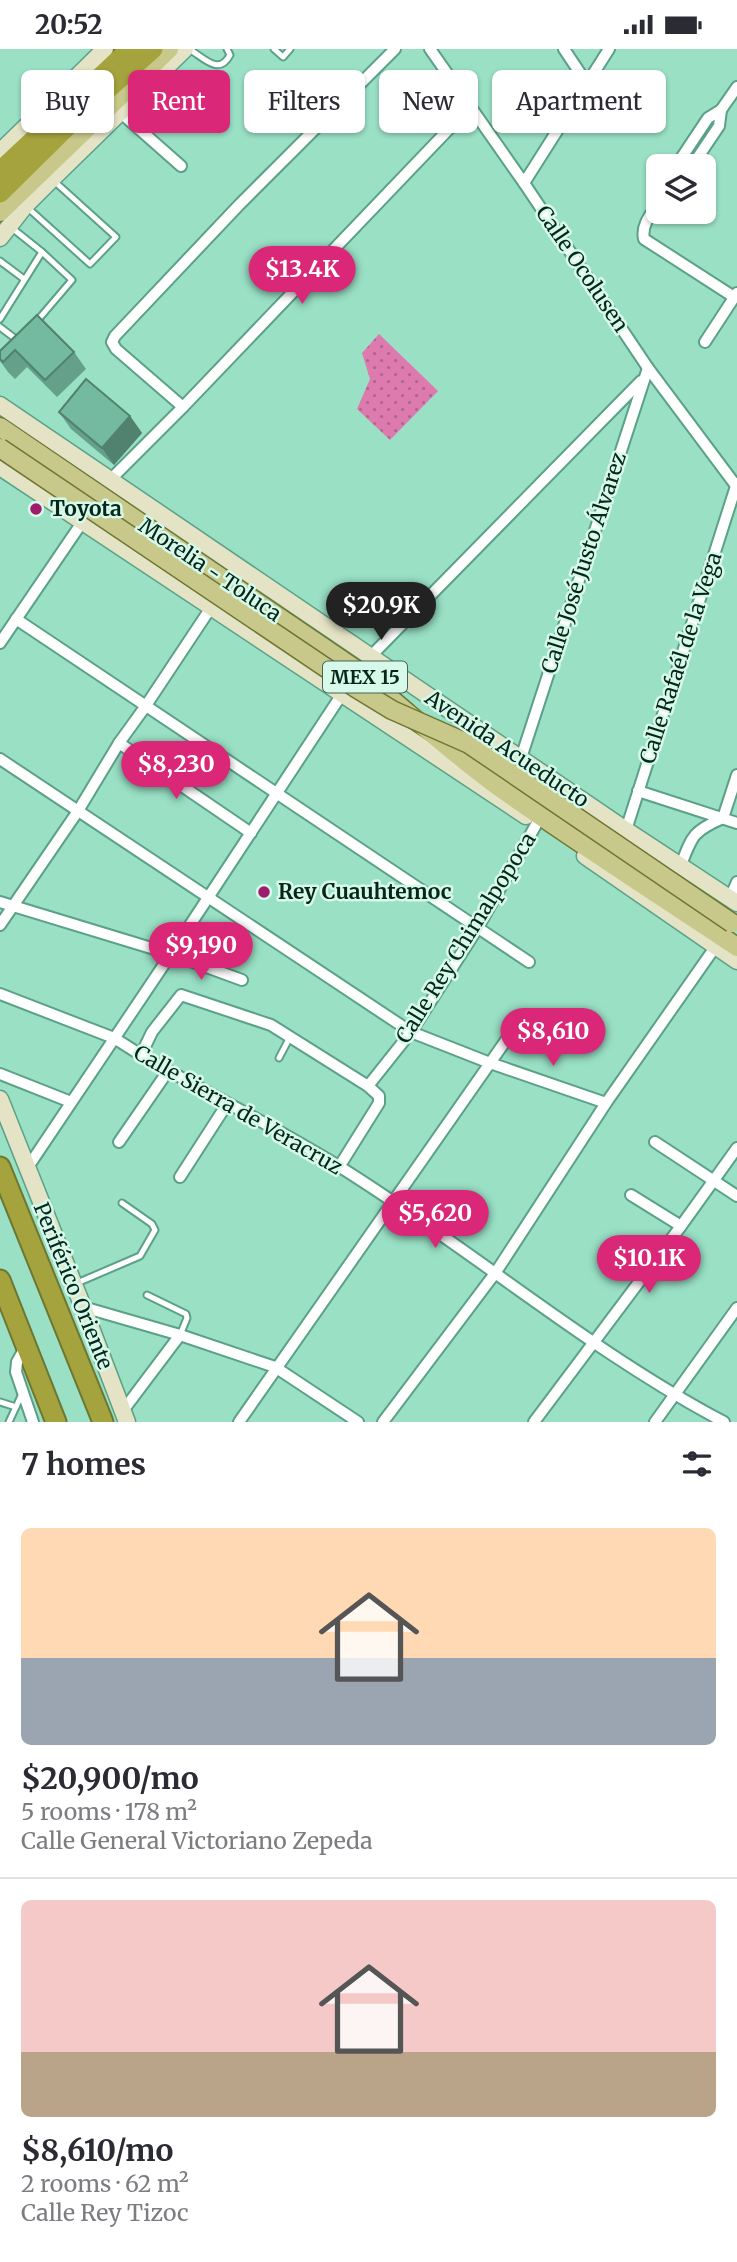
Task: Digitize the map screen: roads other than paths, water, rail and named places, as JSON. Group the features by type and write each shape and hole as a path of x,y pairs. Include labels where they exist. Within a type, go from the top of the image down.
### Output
{"highway":[{"path":"0,171 130,49"},
{"path":"0,193 78,116 153,49"},
{"name":"Periférico Oriente","path":"0,1167 103,1422"},
{"path":"0,1280 56,1422"}],"main road":[{"path":"3,225 169,49"},
{"name":"Morelia - Toluca","path":"0,428 355,669 427,731 502,789 730,932"},
{"name":"Morelia - Toluca","path":"0,448 392,711 469,744 730,932"}],"street":[{"path":"0,152 93,56 105,49"},
{"path":"3,225 187,49"},
{"path":"183,407 116,349 112,342 115,336 230,215 395,49"},
{"name":"Calle Ocolusen","path":"430,49 444,70"},
{"path":"564,49 578,70"},
{"path":"594,70 608,49"},
{"path":"684,154 708,118 721,110 737,87"},
{"path":"700,154 719,126 721,110"},
{"path":"121,113 181,166"},
{"name":"Calle Ocolusen","path":"478,118 648,368 737,485"},
{"path":"110,481 445,133"},
{"path":"524,183 555,133"},
{"path":"646,221 642,232 644,239 735,295 705,342"},
{"name":"Calle José Justo Álvarez","path":"521,758 642,379 648,368"},
{"path":"370,657 642,379"},
{"name":"Avenida Acueducto","path":"2,405 370,657 734,900"},
{"path":"0,467 537,823 730,932 737,961"},
{"name":"Calle Rafaél de la Vega","path":"626,830 737,485"},
{"path":"0,643 83,521"},
{"path":"0,925 212,606"},
{"path":"16,619 529,962"},
{"path":"28,1167 172,954 342,694"},
{"path":"119,743 251,833"},
{"path":"0,759 411,1032 490,1063 606,1103"},
{"path":"681,865 696,832 723,818 737,775"},
{"path":"638,791 737,823"},
{"name":"Calle Rey Chimalpopoca","path":"369,1086 411,1032 477,929 537,823"},
{"path":"734,900 737,882"},
{"path":"0,902 172,954 242,980"},
{"path":"383,1422 496,1272 606,1103 730,932"},
{"name":"Calle Sierra de Veracruz","path":"0,994 114,1038 339,1167 496,1272 593,1342 674,1395 724,1422"},
{"path":"141,1055 152,1032 181,995 271,1025 369,1086 379,1096 379,1103 339,1167"},
{"path":"239,1422 518,1023"},
{"path":"119,1142 168,1071"},
{"path":"0,1075 71,1102"},
{"path":"0,1099 125,1417"},
{"path":"180,1177 227,1104"},
{"path":"655,1142 737,1196"},
{"path":"534,1422 737,1148"},
{"path":"631,1195 681,1226"},
{"path":"83,1307 180,1335 275,1367 358,1422"},
{"path":"655,1422 737,1308"},
{"path":"125,1417 180,1335"},
{"path":"26,1346 15,1366 33,1422"}],"lane":[{"path":"187,49 219,66 224,64 228,52 236,49"},
{"path":"274,49 283,57 290,49"},
{"path":"25,206 90,264 116,237 52,179"},
{"path":"3,225 43,252 72,279 29,331"},
{"path":"0,319 43,252"},
{"path":"0,261 24,279"},
{"path":"0,327 20,342"},
{"path":"279,1058 290,1037"},
{"path":"74,1284 140,1257 145,1249 155,1230 152,1224 122,1203"},
{"path":"147,1295 186,1314 180,1335"},
{"path":"9,1422 23,1393"},
{"path":"0,1402 16,1407"}],"place":[{"name":"Toyota","path":"36,509"},
{"name":"Rey Cuauhtemoc","path":"264,892"}]}
